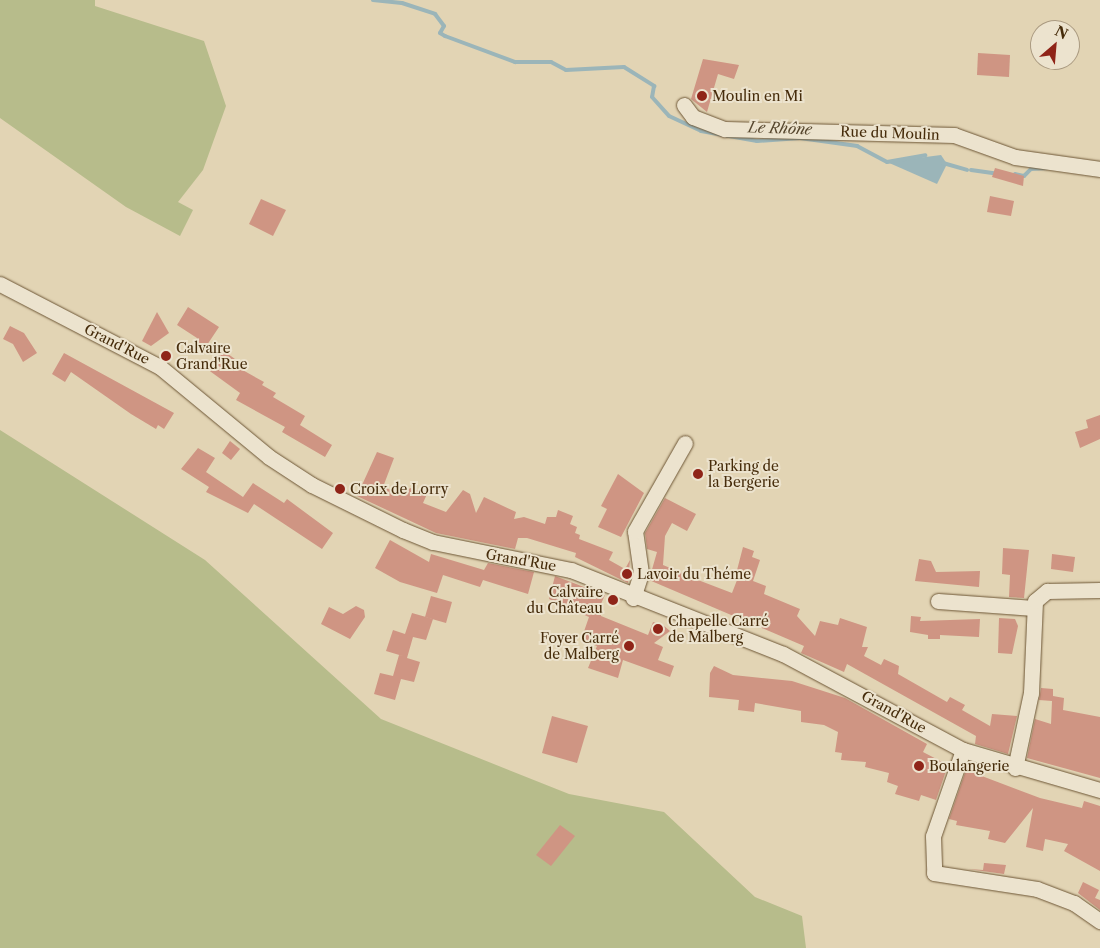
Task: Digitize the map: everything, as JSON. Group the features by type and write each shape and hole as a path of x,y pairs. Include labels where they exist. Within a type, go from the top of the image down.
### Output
{"street":[{"name":"Rue du Moulin","path":"684,105 693,117 725,128 954,135 1015,157 1100,168"},
{"name":"Grand'Rue","path":"0,284 160,367 269,457 346,503 432,542 546,562 633,598 783,654 963,750 1015,768 1100,790"},
{"path":"633,598 641,573 635,531 654,493 685,442"},
{"path":"1015,768 1031,693 1034,608 1038,596 1047,591 1100,590"},
{"path":"938,601 1034,608"},
{"path":"963,750 933,836 934,873 1037,889 1074,903 1100,921"}],"green space":[{"path":"0,0 95,0 95,6 204,41 226,106 203,170 178,202 193,210 180,236 126,207 0,118"},
{"path":"0,430 205,560 381,719 569,794 664,812 755,897 802,916 806,948 0,948"}],"water":[{"path":"941,155 947,164 937,184 887,162"}],"building":[{"path":"978,53 1010,55 1009,77 977,75"},
{"path":"703,59 739,65 734,79 718,74 707,112 691,99"},
{"path":"995,168 1024,176 1023,186 992,177"},
{"path":"990,196 1014,201 1011,216 987,212"},
{"path":"261,199 286,210 273,236 249,224"},
{"path":"188,307 219,327 205,348 195,342 197,338 177,325"},
{"path":"157,312 169,333 151,346 142,341"},
{"path":"10,326 24,333 37,353 23,362 13,344 3,339"},
{"path":"221,349 242,364 239,368 264,382 262,385 276,393 273,397 305,416 300,425 332,445 325,457 282,432 285,427 236,400 240,393 207,369"},
{"path":"64,353 174,413 164,429 158,425 156,429 131,414 71,372 65,382 52,374"},
{"path":"1100,415 1100,439 1080,448 1075,432 1088,428 1086,420"},
{"path":"230,441 240,449 231,460 222,453"},
{"path":"198,448 215,458 206,472 243,497 253,483 284,503 287,499 333,533 322,549 254,504 248,513 206,492 209,487 181,469"},
{"path":"377,452 394,458 383,487 404,495 410,488 427,494 423,503 446,512 463,490 470,494 476,513 484,497 516,512 514,519 524,517 545,524 547,517 556,517 558,510 573,516 570,524 577,527 575,533 580,535 579,539 613,552 609,560 625,569 630,560 628,583 575,557 576,553 527,538 518,538 515,549 436,533 357,496"},
{"path":"618,474 644,493 621,537 598,527 607,509 601,506"},
{"path":"665,498 696,514 687,531 672,523 665,536 663,565 687,575 689,571 700,576 698,580 732,593 739,575 736,574 743,547 754,551 752,557 760,560 753,581 766,586 764,594 800,609 797,616 815,636 820,621 838,625 840,618 867,627 862,647 868,647 864,656 881,665 884,659 899,666 898,674 947,702 950,697 965,705 962,710 990,726 992,714 1017,716 1008,754 975,744 976,736 847,664 844,672 801,653 804,646 649,580 657,552 647,549 645,533"},
{"path":"390,540 429,562 431,554 484,570 488,563 534,572 528,594 483,580 480,587 443,575 437,593 400,582 375,568"},
{"path":"1003,548 1029,550 1024,598 1009,597 1010,575 1002,574"},
{"path":"1052,554 1075,557 1073,572 1051,569"},
{"path":"919,559 931,561 936,572 980,571 979,587 915,581"},
{"path":"555,576 605,595 600,606 601,616 648,635 653,622 663,625 670,631 654,643 663,647 658,660 674,666 670,677 623,660 618,678 588,668 597,646 581,640 589,617 549,599"},
{"path":"431,596 452,602 446,623 425,617"},
{"path":"356,606 364,610 365,617 350,639 321,624 329,607 343,614"},
{"path":"412,613 433,619 426,640 413,637 407,658 420,662 414,682 401,679 395,700 374,694 380,673 393,676 399,655 406,657 386,651 393,630 405,634"},
{"path":"911,616 921,617 920,621 980,619 979,637 940,635 940,639 928,639 928,635 910,632"},
{"path":"999,618 1015,619 1018,626 1012,654 998,653"},
{"path":"714,666 733,675 792,681 845,698 927,744 923,752 948,765 936,800 921,795 919,801 895,794 898,786 887,782 889,773 865,767 866,762 841,760 842,753 835,752 838,732 824,725 801,722 801,711 755,703 754,712 738,710 739,700 709,697 710,673"},
{"path":"1041,688 1053,689 1053,696 1064,698 1063,710 1100,717 1100,778 1027,758 1035,719 1051,724 1052,701 1039,700"},
{"path":"552,716 588,726 577,763 542,753"},
{"path":"966,770 1040,798 1082,808 1084,801 1100,806 1100,871 1064,851 1068,844 1045,839 1043,851 1026,847 1033,808 1005,843 988,839 990,831 956,825 957,821 949,819"},
{"path":"560,825 575,836 551,866 536,855"},
{"path":"984,863 1006,865 1004,874 968,869 983,870"},
{"path":"1083,882 1099,890 1095,898 1100,900 1100,910 1078,893"}],"waterway":[{"name":"Le Rhône","path":"373,0 402,3 435,14 444,26 440,33 515,62 551,62 566,70 624,67 654,86 652,97 669,116 701,131 757,141 800,138 857,146 887,162 925,155"},
{"name":"Le Rhône","path":"943,163 967,170"},
{"name":"Le Rhône","path":"1015,174 1024,176 1031,169 1048,168"},
{"name":"Le Rhône","path":"971,170 998,174"}],"place":[{"name":"Moulin en Mi","path":"702,96"},
{"name":"Calvaire Grand'Rue","path":"166,356"},
{"name":"Parking de la Bergerie","path":"698,474"},
{"name":"Croix de Lorry","path":"340,489"},
{"name":"Lavoir du Théme","path":"627,574"},
{"name":"Calvaire du Château","path":"613,600"},
{"name":"Chapelle Carré de Malberg","path":"658,629"},
{"name":"Foyer Carré de Malberg","path":"629,646"},
{"name":"Boulangerie","path":"919,766"}]}
